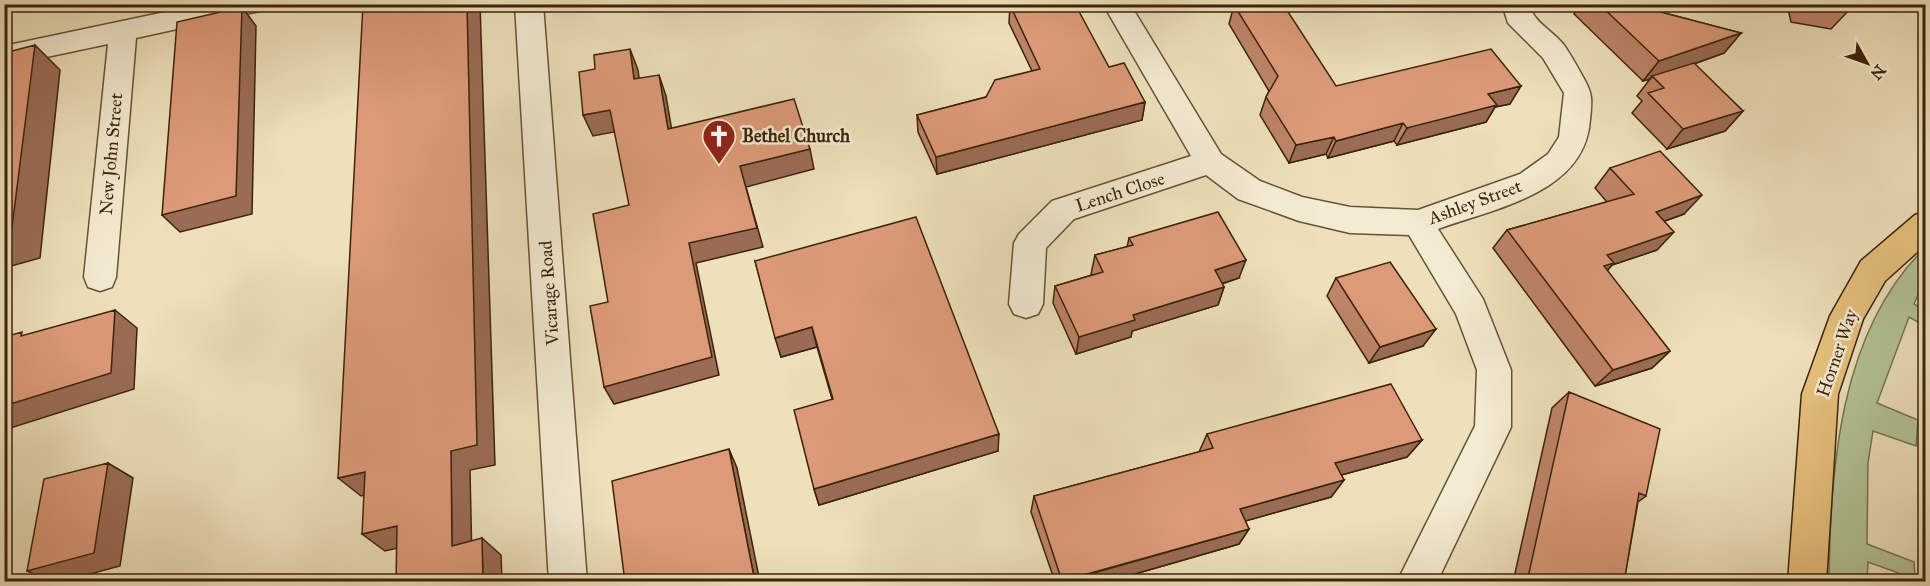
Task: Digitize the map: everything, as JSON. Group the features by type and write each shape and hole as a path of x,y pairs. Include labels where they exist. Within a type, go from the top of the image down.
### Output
{"main road":[{"name":"Horner Way","path":"1807,582 1820,394 1847,316 1873,271 1926,224"}],"street":[{"path":"4,56 250,4"},
{"name":"Vicarage Road","path":"530,4 568,582"},
{"path":"1116,4 1210,162 1249,190 1299,209 1350,220 1418,223 1471,309 1494,370 1493,427 1416,582"},
{"name":"Ashley Street","path":"1418,223 1531,183 1559,162 1574,138 1578,93 1553,51 1518,16 1515,4"},
{"name":"New John Street","path":"100,277 123,32"},
{"name":"Lench Close","path":"1026,303 1030,243 1063,210 1210,162"}],"green space":[{"path":"1925,248 1925,279 1914,304 1925,311 1925,326 1909,317 1877,403 1918,420 1916,446 1873,431 1868,463 1867,544 1914,562 1915,579 1868,562 1867,581 1829,581 1832,493 1837,448 1858,360 1874,319 1897,281"}],"building":[{"path":"363,4 467,4 477,445 451,451 452,546 482,538 483,582 396,582 397,526 362,534 365,472 338,478"},
{"path":"1075,4 1109,67 1124,63 1145,102 936,157 917,115 986,97 995,80 1040,69 1010,5"},
{"path":"1283,4 1336,86 1491,49 1521,86 1488,94 1497,105 1407,128 1403,123 1336,141 1334,137 1296,145 1266,97 1278,76 1234,5"},
{"path":"1599,4 1630,4 1741,33 1659,61"},
{"path":"1827,4 1849,4 1850,9"},
{"path":"242,7 236,196 162,215 177,22"},
{"path":"35,45 11,235 4,237 4,53"},
{"path":"630,49 634,79 659,75 668,129 794,99 810,149 740,166 757,228 689,243 712,357 604,387 590,306 608,302 593,214 629,205 610,110 583,115 579,72 595,69 594,55"},
{"path":"1694,63 1743,111 1683,129 1648,93 1664,88 1652,76"},
{"path":"1660,151 1702,195 1656,212 1674,232 1607,255 1614,263 1604,266 1670,351 1613,370 1507,230 1634,194 1610,168"},
{"path":"1218,212 1246,260 1215,270 1224,287 1133,315 1135,320 1079,337 1055,286 1103,272 1095,255 1133,245 1129,238"},
{"path":"916,217 999,434 814,489 794,410 833,399 812,327 775,338 755,261"},
{"path":"1390,262 1436,329 1380,347 1336,278"},
{"path":"115,310 111,373 4,406 4,337 22,332 21,336"},
{"path":"1391,384 1422,440 1335,463 1344,480 1240,509 1249,529 1062,581 1034,496 1213,448 1207,434"},
{"path":"1569,392 1660,429 1646,496 1639,493 1624,582 1527,582"},
{"path":"729,449 755,582 625,582 612,481"},
{"path":"108,463 94,553 27,571 44,479"}],"place":[{"name":"Bethel Church","path":"719,165"}]}
